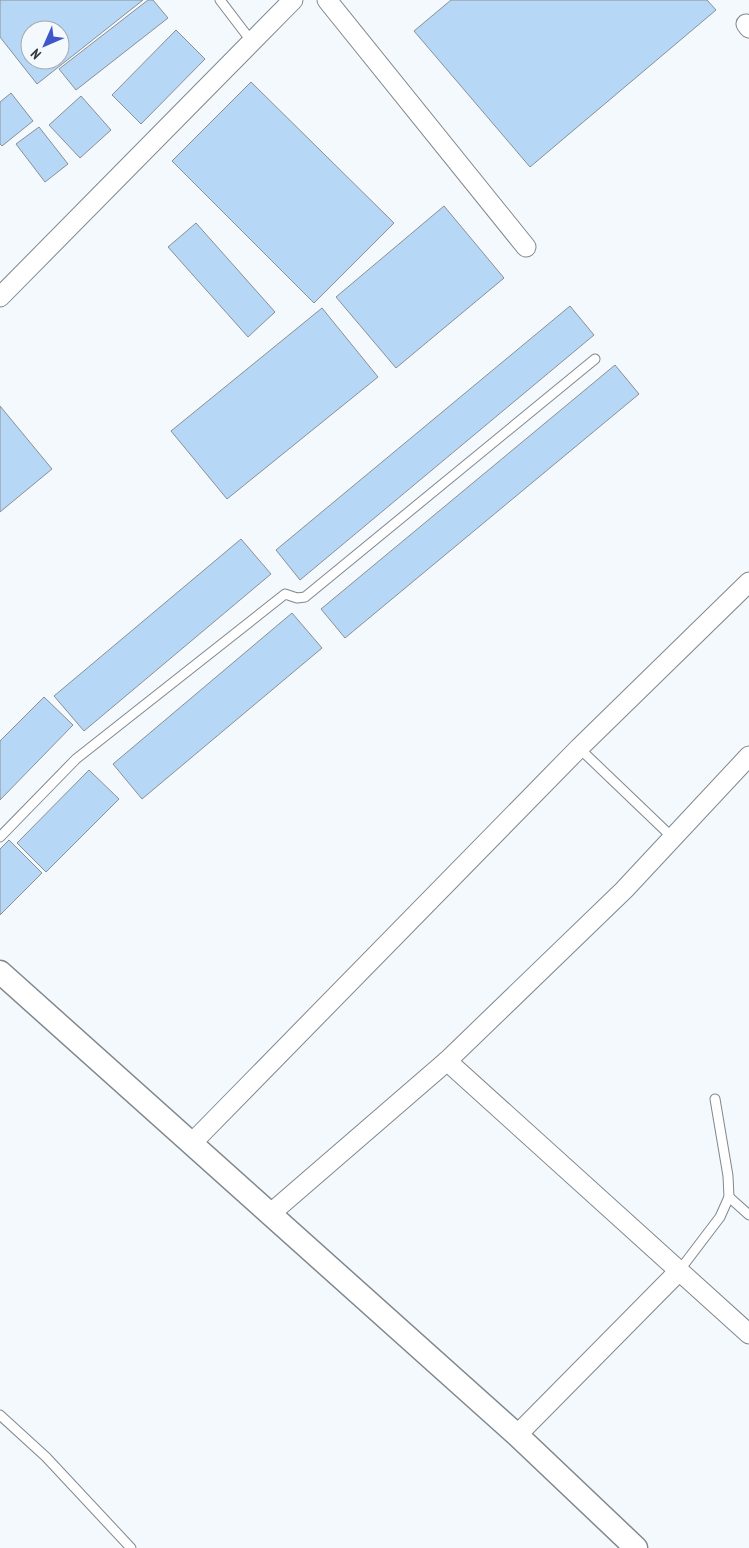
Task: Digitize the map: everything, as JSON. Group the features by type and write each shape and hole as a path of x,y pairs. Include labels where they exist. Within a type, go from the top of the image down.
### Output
{"street":[{"path":"0,297 293,0"},
{"path":"326,0 526,247"},
{"path":"191,1144 579,748 749,582"},
{"path":"270,1214 447,1061 624,890 749,756"},
{"path":"0,972 516,1436 636,1548"},
{"path":"447,1061 749,1334"},
{"path":"516,1436 679,1271"}],"lane":[{"path":"220,0 252,42"},
{"path":"0,837 76,759 286,594 297,598 305,597 595,359"},
{"path":"579,748 673,838"},
{"path":"679,1271 720,1217 729,1197 728,1176 715,1099"},
{"path":"729,1197 749,1216"},
{"path":"0,1415 46,1457 131,1548"}],"building":[{"path":"0,0 143,0 70,58 70,20 20,20 20,62 0,37"},
{"path":"148,0 153,0 168,18 76,90 60,70 70,70 70,60"},
{"path":"451,0 707,0 716,10 530,167 414,31"},
{"path":"176,30 205,59 141,124 112,95"},
{"path":"26,70 55,70 37,84"},
{"path":"251,82 394,223 314,303 172,161"},
{"path":"11,93 33,121 2,146 0,144 0,102"},
{"path":"81,96 111,130 80,158 49,125"},
{"path":"39,127 68,164 45,182 16,144"},
{"path":"444,206 504,278 396,368 336,297"},
{"path":"196,223 275,312 248,337 168,247"},
{"path":"570,306 594,335 300,580 276,550"},
{"path":"322,308 378,377 227,499 171,431"},
{"path":"615,365 639,394 345,638 321,609"},
{"path":"0,406 52,469 0,512"},
{"path":"241,539 271,574 84,731 54,696"},
{"path":"292,613 322,648 142,799 113,764"},
{"path":"44,697 73,725 0,800 0,741"},
{"path":"89,770 119,799 46,872 17,843"},
{"path":"9,840 42,873 0,915 0,849"}]}
